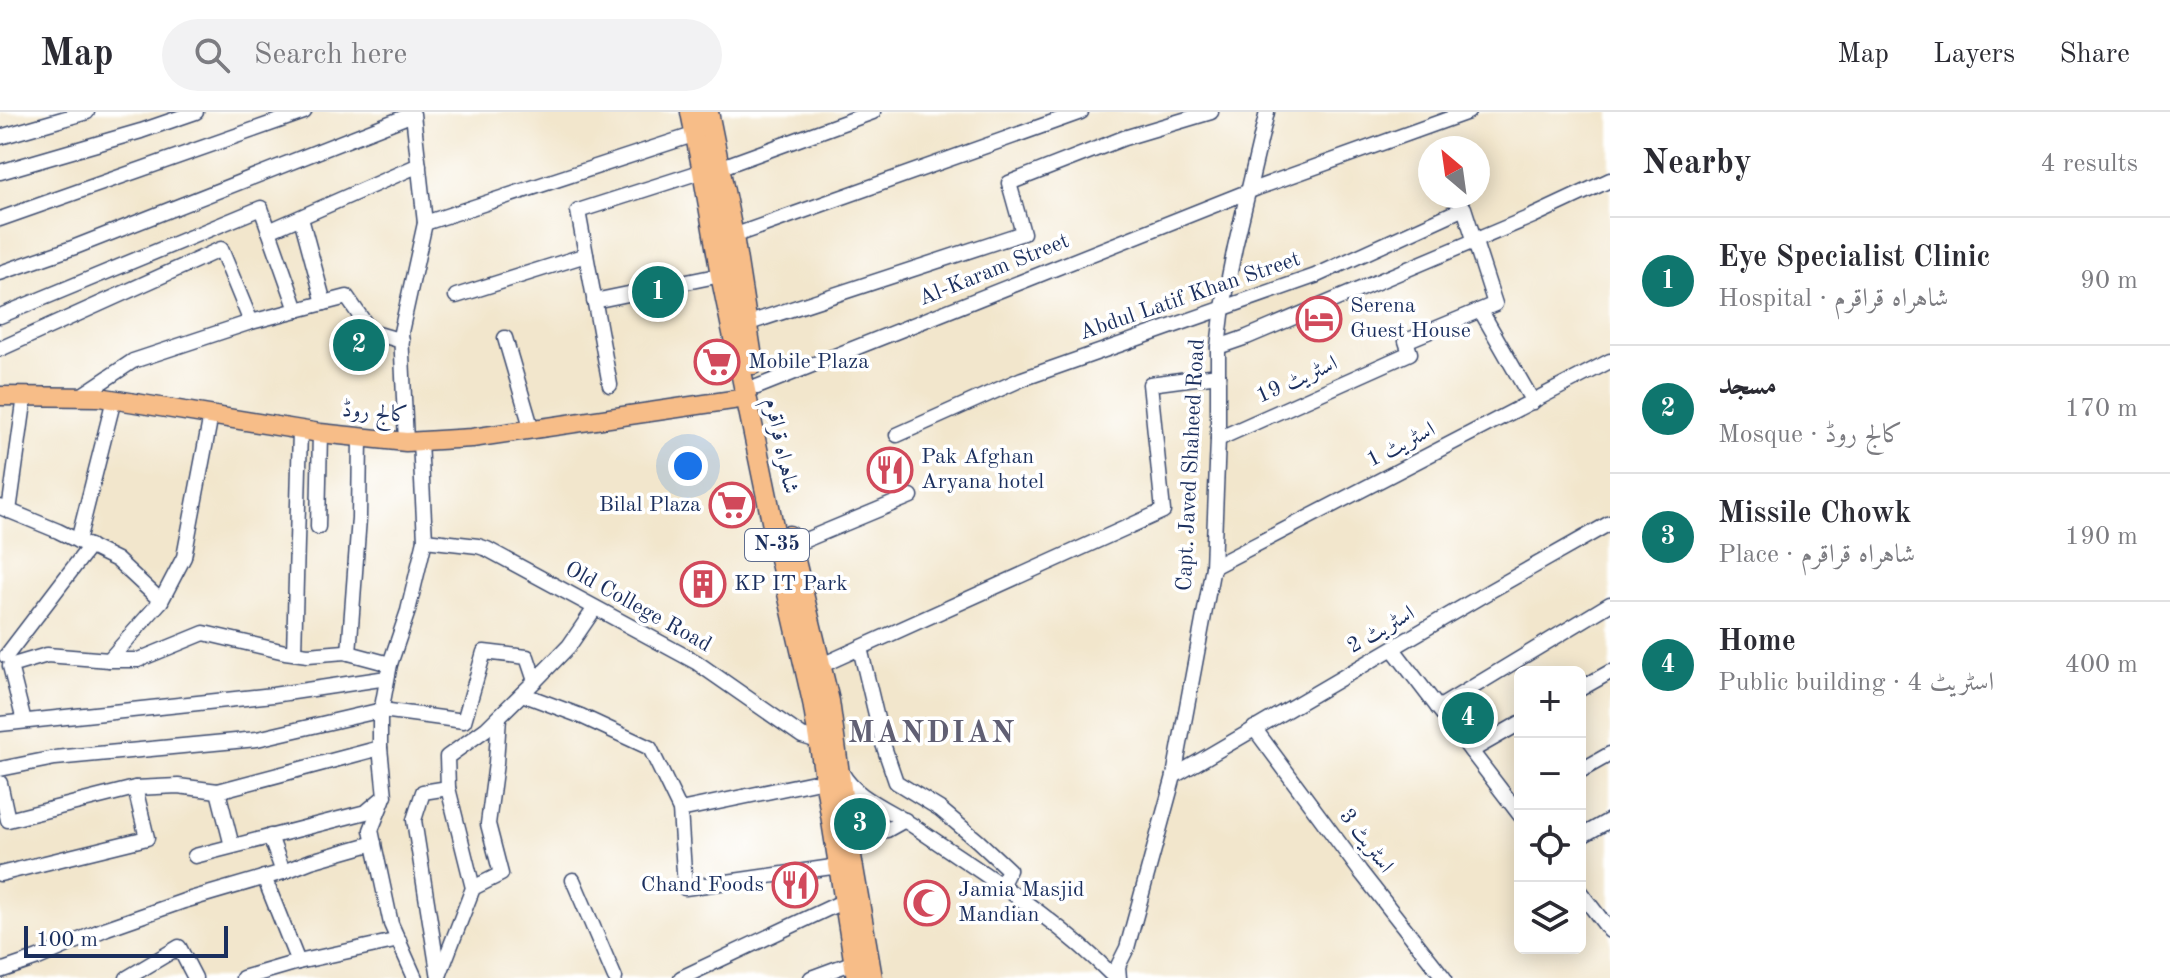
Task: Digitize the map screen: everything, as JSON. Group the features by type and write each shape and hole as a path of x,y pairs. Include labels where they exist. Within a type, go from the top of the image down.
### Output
{"highway":[{"name":"شاہراہ قراقرم","path":"691,112 733,236 752,393 778,550 813,702 818,741 831,773 848,839 872,978"},
{"name":"شاہراہ قراقرم","path":"708,112 721,275 822,665 839,866 856,970"}],"main road":[{"name":"کالج روڈ","path":"0,396 114,399 320,433 413,441 472,438 532,430 752,393"}],"street":[{"path":"0,137 87,112"},
{"path":"0,172 196,112"},
{"path":"0,219 304,112"},
{"path":"610,385 578,211 711,169 873,112"},
{"path":"733,236 1081,112"},
{"path":"746,324 1023,233 1009,183 1124,138 1211,112"},
{"name":"Capt. Javed Shaheed Road","path":"1117,978 1174,776 1213,567 1218,347 1223,307 1267,112"},
{"name":"Al-Karam Street","path":"752,393 1247,193 1468,112"},
{"path":"0,273 75,247 413,114 425,223 401,332 425,540 408,611 389,671 382,710 380,748 385,796 371,830 391,924 415,978"},
{"path":"425,223 696,134"},
{"path":"269,231 419,165"},
{"path":"1218,347 1533,216 1610,180"},
{"path":"0,316 261,208 297,310"},
{"name":"Abdul Latif Khan Street","path":"897,435 1022,379 1315,276 1464,208 1474,241"},
{"path":"301,218 324,303"},
{"path":"1474,241 1495,304 1481,311 1533,402"},
{"path":"0,349 221,249 251,322"},
{"path":"456,296 586,255"},
{"path":"594,301 721,275"},
{"path":"79,397 133,361 251,322 347,297 371,332 402,341"},
{"name":"اسٹریٹ 19","path":"1218,439 1410,353 1406,341 1481,311"},
{"path":"505,338 532,430"},
{"name":"اسٹریٹ 1","path":"1213,567 1610,361"},
{"path":"822,665 1163,511 1150,384 1218,375"},
{"path":"25,396 4,509 117,560 161,601"},
{"path":"6,656 84,544 114,399"},
{"path":"109,660 161,601 184,557 211,415"},
{"path":"294,653 300,430"},
{"path":"318,527 320,433"},
{"path":"349,653 359,518 360,437"},
{"path":"791,546 911,496"},
{"name":"اسٹریٹ 2","path":"1174,776 1610,523"},
{"name":"Old College Road","path":"425,540 487,549 660,641 696,662 802,736 818,741"},
{"path":"1438,708 1610,604"},
{"path":"439,977 473,888 448,788 447,757 486,729 535,681 569,646 595,608"},
{"path":"24,721 10,666 47,655 138,660 204,633 308,655 349,653 389,671"},
{"path":"860,648 883,744 896,782 940,809 1009,870 1001,886"},
{"path":"1393,649 1514,804"},
{"path":"0,769 55,758 257,739 382,710 464,721 484,652 527,657 535,681"},
{"path":"0,724 273,695 389,671"},
{"path":"1586,686 1610,672"},
{"path":"522,694 581,716 650,748 680,810 685,888 839,866"},
{"path":"473,888 501,874 488,824 499,717"},
{"path":"1471,751 1514,726"},
{"name":"اسٹریٹ 3","path":"1254,728 1444,978"},
{"path":"0,783 8,820 135,788 178,786 218,791 380,748"},
{"path":"1586,768 1610,754"},
{"path":"680,810 831,773 1001,886 1059,928 1117,978"},
{"path":"0,874 147,838 135,788"},
{"path":"439,977 414,820 423,792 448,788"},
{"path":"218,791 232,846"},
{"path":"195,856 366,812 385,796"},
{"path":"848,839 887,830 905,820"},
{"path":"1586,834 1610,820"},
{"path":"270,836 283,872"},
{"path":"0,971 184,901 374,843"},
{"path":"264,877 298,962"},
{"path":"573,880 615,978"},
{"path":"1586,900 1610,931"},
{"path":"681,978 844,901"},
{"path":"243,978 298,962 399,940"},
{"path":"127,978 179,947 195,978"},
{"path":"1087,953 1103,957 1124,953"},
{"path":"811,978 856,970"}],"place":[{"name":"Eye Specialist Clinic","path":"658,292"},
{"name":"Serena Guest House","path":"1319,319"},
{"name":"مسجد","path":"359,345"},
{"name":"Mobile Plaza","path":"717,362"},
{"name":"Pak Afghan Aryana hotel","path":"890,470"},
{"name":"Bilal Plaza","path":"732,505"},
{"name":"KP IT Park","path":"703,584"},
{"name":"Home","path":"1468,718"},
{"name":"Missile Chowk","path":"860,824"},
{"name":"Chand Foods","path":"795,885"},
{"name":"Jamia Masjid Mandian","path":"927,903"}],"district":[{"name":"MANDIAN","path":"932,734"}]}
